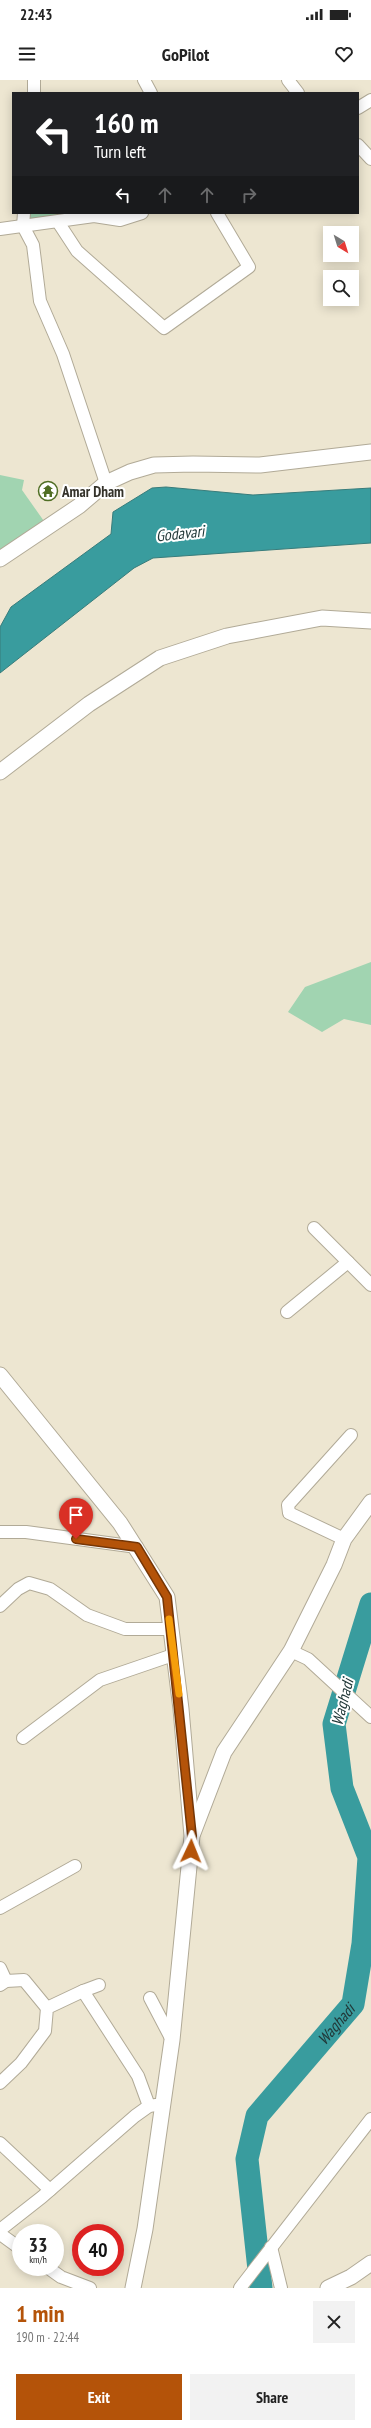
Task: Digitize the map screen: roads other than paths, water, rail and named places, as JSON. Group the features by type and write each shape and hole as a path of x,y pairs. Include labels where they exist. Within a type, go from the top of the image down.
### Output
{"street":[{"path":"34,80 34,92"},
{"path":"144,80 150,92"},
{"path":"288,80 297,92"},
{"path":"359,107 371,100"},
{"path":"359,146 371,159"},
{"path":"24,214 23,226 32,245 40,301 64,354 106,484"},
{"path":"0,229 58,222 93,214 120,220 139,214"},
{"path":"58,222 77,251 164,328 249,267 218,214"},
{"path":"0,559 79,506 106,484 130,472 154,465 192,464 260,466 371,452"},
{"path":"0,772 89,704 160,658 227,636 322,618 371,621"},
{"path":"314,1228 371,1285"},
{"path":"287,1312 348,1262"},
{"path":"0,1374 137,1547 167,1597 173,1655 181,1709 192,1836 172,2040 156,2105 145,2229 133,2288"},
{"path":"344,1539 289,1514 288,1505 351,1435"},
{"path":"192,1836 224,1752 291,1651 334,1565 344,1539 371,1502"},
{"path":"0,1532 26,1532 137,1547"},
{"path":"0,1606 18,1589 29,1583 50,1589 87,1615 125,1629 170,1629"},
{"path":"291,1651 308,1658 371,1717"},
{"path":"24,1738 100,1680 173,1655"},
{"path":"0,1908 75,1866"},
{"path":"0,1968 3,1983 24,1980 47,2008 45,2032 21,2063 0,2083"},
{"path":"47,2008 99,1984"},
{"path":"83,1991 156,2105"},
{"path":"150,1998 172,2040"},
{"path":"0,2230 156,2105"},
{"path":"240,2288 371,2119"},
{"path":"0,2142 50,2190"},
{"path":"0,2234 12,2243"},
{"path":"269,2250 282,2288"},
{"path":"328,2288 351,2277 371,2262"},
{"path":"60,2276 90,2288"}],"water":[{"name":"Godavari","path":"166,487 253,495 371,488 371,543 153,558 134,568 0,673 0,627 11,607 111,534 113,512 152,488"}],"waterway":[{"name":"Waghadi","path":"261,2288 247,2159 257,2116 353,2004 363,1944 369,1857 342,1788 334,1724 371,1604"}],"place":[{"name":"Amar Dham","path":"48,491"}]}
